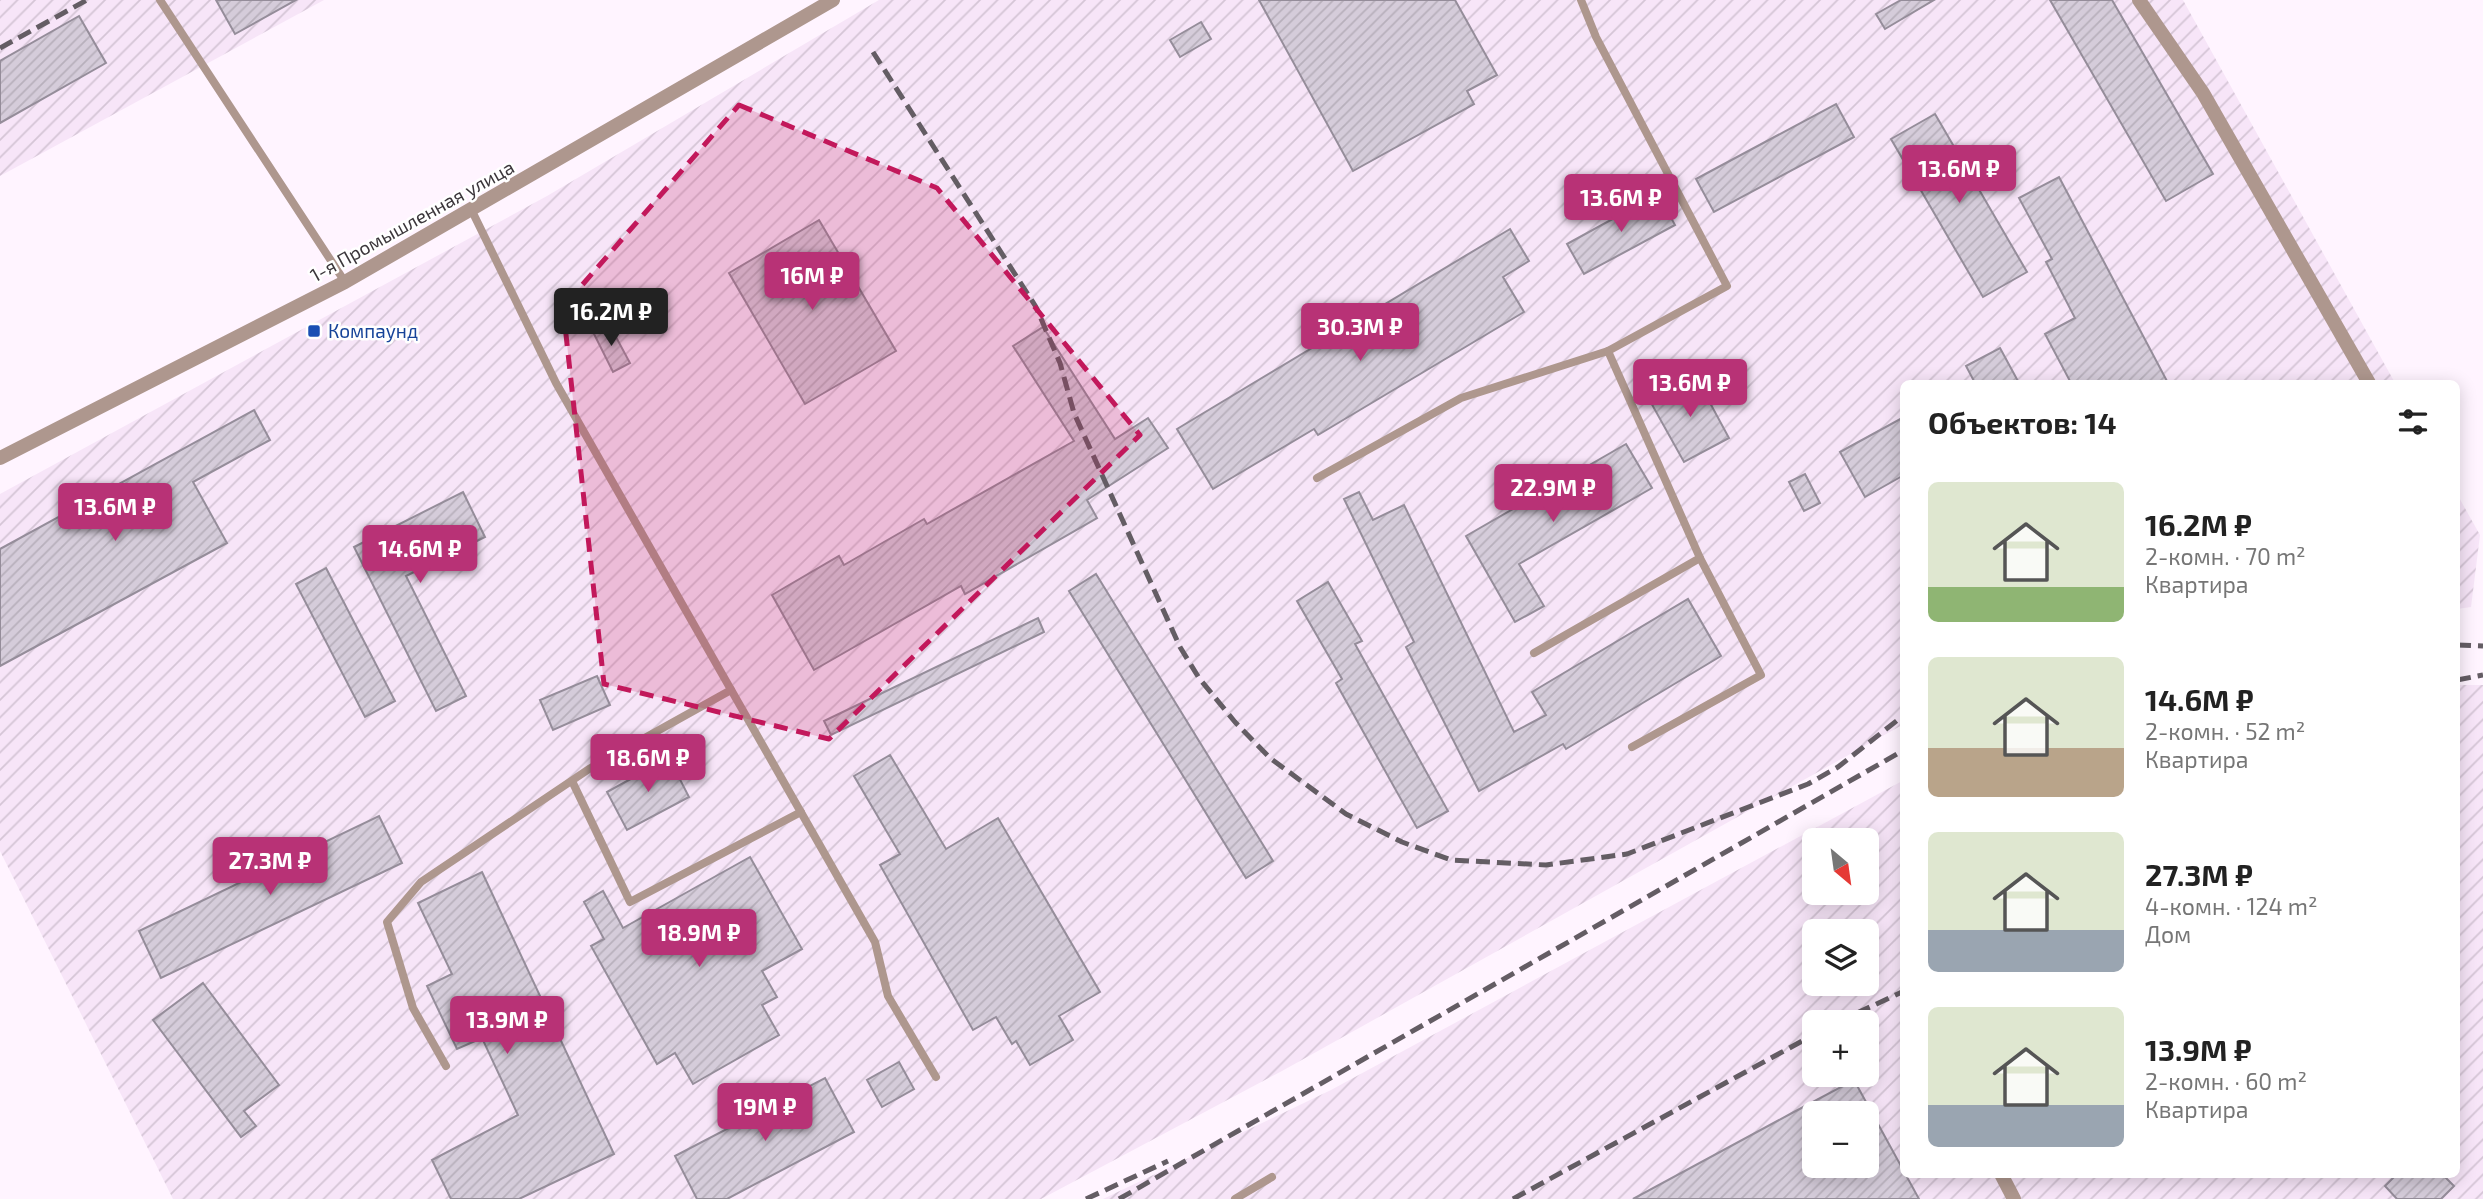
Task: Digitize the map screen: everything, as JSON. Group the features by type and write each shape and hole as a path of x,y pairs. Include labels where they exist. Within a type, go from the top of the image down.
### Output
{"street":[{"name":"1-я Промышленная улица","path":"0,458 345,282 833,0"},
{"path":"2139,0 2203,93 2367,380"},
{"path":"2003,1178 2014,1199"}],"lane":[{"path":"160,0 345,282"},
{"path":"1317,478 1461,398 1608,351 1727,286 1595,37 1581,0"},
{"path":"472,211 555,383 875,942 888,996 936,1077"},
{"path":"1608,351 1700,558 1761,675 1632,747"},
{"path":"1534,653 1700,558"},
{"path":"446,1066 413,1008 387,922 421,882 572,780 731,690"},
{"path":"572,780 630,902 801,812"},
{"path":"1235,1199 1272,1177"}],"highlighted area":[{"path":"739,105 937,188 1140,435 829,739 604,684 563,307"}],"shaded area":[{"path":"0,0 324,0 0,176"},
{"path":"879,0 2183,0 2393,380 1900,380 1900,726 1282,1071 1041,1199 173,1199 0,851 0,494 547,196"},
{"path":"2460,499 2480,535 2471,607 2460,609"},
{"path":"2460,685 2483,685 2483,1199 1103,1199 1331,1090 1802,835 1802,905 1880,905 1880,828 1815,828 1900,782 1900,1178 2460,1178"}],"building":[{"path":"216,0 296,0 235,34"},
{"path":"1259,0 1455,0 1497,75 1467,91 1474,104 1353,171"},
{"path":"1901,0 1934,0 1885,29 1876,14"},
{"path":"2050,0 2112,0 2213,174 2166,201"},
{"path":"79,16 106,63 0,123 0,61"},
{"path":"1201,22 1211,39 1180,57 1170,40"},
{"path":"1836,104 1854,137 1714,212 1696,179"},
{"path":"1935,114 2027,272 1983,297 1891,139"},
{"path":"2059,177 2166,380 2069,380 2045,334 2075,318 2046,262 2052,259 2019,198"},
{"path":"1658,194 1675,225 1584,274 1567,244"},
{"path":"819,220 896,351 805,404 729,273"},
{"path":"1510,229 1529,261 1503,277 1524,312 1318,435 1314,429 1213,489 1177,429"},
{"path":"609,324 630,363 613,372 593,332"},
{"path":"1043,327 1115,439 1148,418 1168,448 1087,500 1097,518 965,594 961,586 814,670 772,595 839,556 844,565 924,519 927,524 1074,441 1013,346"},
{"path":"2000,348 2017,380 1973,380 1966,366"},
{"path":"1696,377 1729,438 1684,462 1650,401"},
{"path":"254,410 270,440 193,482 227,543 0,666 0,549"},
{"path":"1900,419 1900,477 1865,497 1840,452"},
{"path":"1626,444 1652,488 1519,564 1544,606 1515,622 1466,536"},
{"path":"1805,474 1820,503 1804,511 1789,482"},
{"path":"463,492 485,537 406,576 466,696 436,711 354,547"},
{"path":"1359,492 1373,520 1404,505 1514,732 1546,715 1532,692 1688,599 1721,656 1566,749 1563,744 1479,791 1406,647 1414,642 1344,499"},
{"path":"326,568 395,701 365,717 296,584"},
{"path":"1096,574 1273,861 1246,878 1069,591"},
{"path":"1328,582 1362,641 1355,644 1448,811 1417,828 1336,683 1342,679 1297,601"},
{"path":"1038,618 1044,632 831,735 824,721"},
{"path":"597,676 610,705 553,730 540,700"},
{"path":"890,755 946,849 998,818 1100,992 1059,1016 1073,1040 1030,1065 1016,1041 1012,1044 996,1017 973,1030 880,865 900,854 854,776"},
{"path":"669,758 689,797 627,830 607,792"},
{"path":"379,816 402,863 161,978 139,931"},
{"path":"750,857 802,949 762,971 777,997 762,1005 779,1035 693,1084 675,1053 657,1064 591,946 604,939 584,902 603,891 623,928"},
{"path":"482,872 614,1154 519,1199 451,1199 432,1160 518,1115 482,1038 457,1049 427,986 452,974 418,903"},
{"path":"203,983 279,1085 244,1111 256,1126 241,1137 153,1020"},
{"path":"899,1062 914,1089 882,1107 867,1080"},
{"path":"825,1078 854,1132 727,1199 697,1199 675,1156"},
{"path":"1841,1087 1858,1087 1865,1101 1815,1101"},
{"path":"1802,1108 1802,1178 1879,1178 1879,1126 1900,1164 1900,1178 1908,1178 1919,1199 1633,1199"},
{"path":"2393,1178 2446,1178 2454,1186 2441,1199 2397,1199 2385,1186"}],"railway":[{"path":"0,48 87,0"},
{"path":"873,52 1036,307 1060,363 1074,413 1180,647 1199,678 1235,722 1270,758 1346,814 1402,842 1451,860 1546,865 1627,854 1808,784 1838,767 1900,718"},
{"path":"2460,645 2483,646"},
{"path":"2460,679 2483,675"},
{"path":"1119,1199 1900,752"},
{"path":"1864,1010 1900,993"},
{"path":"1513,1199 1802,1041"},
{"path":"1086,1199 1168,1161"}],"place":[{"name":"Компаунд","path":"314,331"}]}
